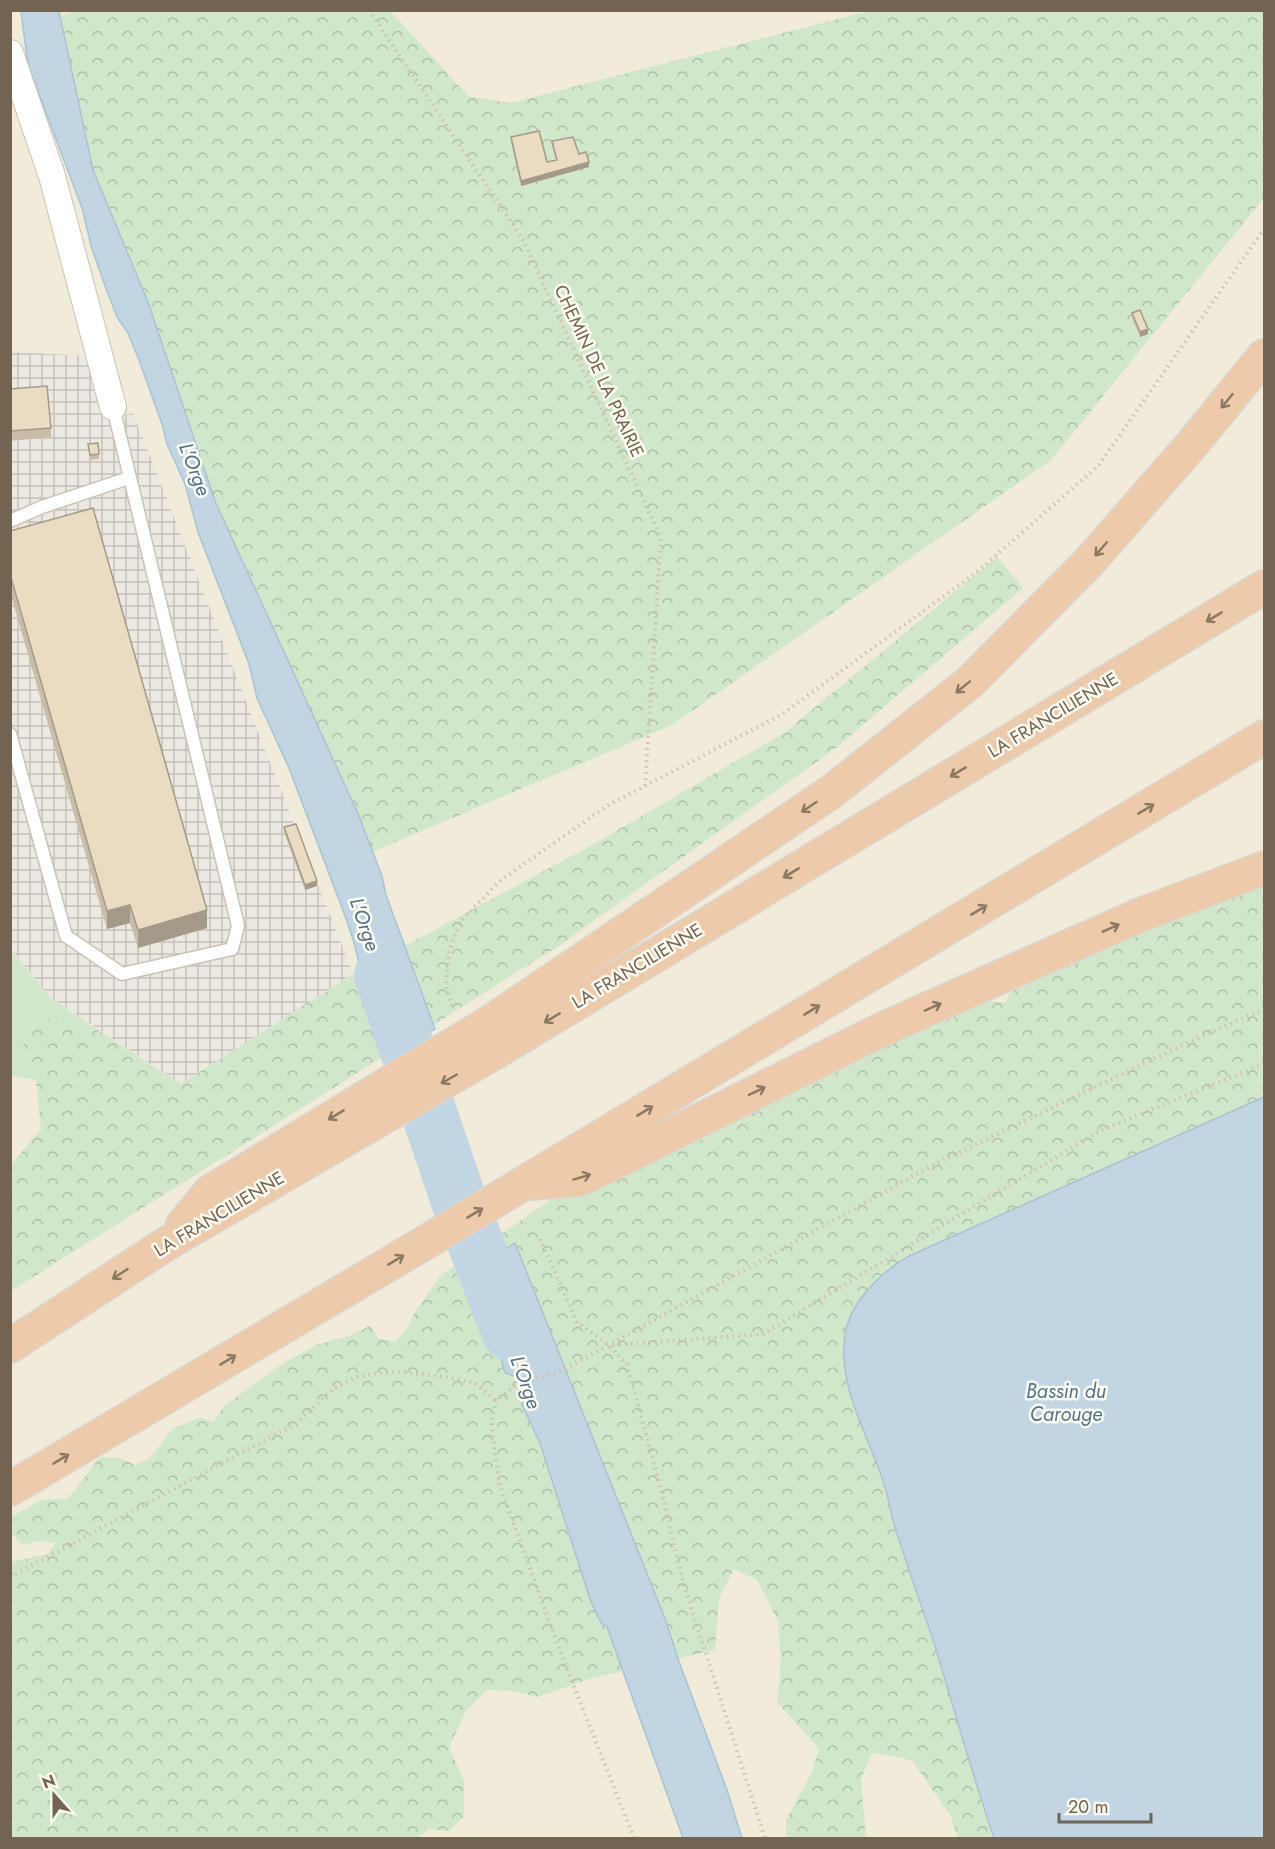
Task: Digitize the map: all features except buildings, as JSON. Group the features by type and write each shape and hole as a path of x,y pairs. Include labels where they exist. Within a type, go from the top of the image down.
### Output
{"highway":[{"path":"494,1036 831,792 970,682 1089,562 1193,443 1264,356"},
{"name":"LA FRANCILIENNE","path":"10,1346 390,1098 1264,587"},
{"path":"10,1489 426,1242 1264,737"},
{"path":"524,1183 581,1179 885,1028 1140,915 1264,868"}],"street":[{"path":"10,53 52,176 113,407"}],"lane":[{"path":"10,734 66,936 122,974 232,948 238,926 113,407"},
{"path":"10,521 42,507 129,478"}],"path":[{"name":"CHEMIN DE LA PRAIRIE","path":"369,10 523,240 661,538 645,787"},
{"path":"452,1006 446,985 448,951 461,920 501,880 610,804 781,715 977,572 1098,466 1264,229"},
{"path":"634,1839 560,1651 499,1484 491,1421 496,1401 513,1387 562,1370 609,1345 935,1164 1186,1043 1264,1009"},
{"path":"609,1345 763,1334 1101,1130 1264,1064"},
{"path":"540,1239 577,1322 609,1345 627,1365 683,1582 765,1839"},
{"path":"10,1577 297,1423 327,1393 356,1377 402,1372 439,1376 475,1383 496,1401"}],"shaded area":[{"path":"11,11 1264,11 1264,1838 11,1838"},
{"path":"10,352 93,356 108,419 133,413 353,974 181,1084 50,997 11,949"}],"green space":[{"path":"77,10 390,11 468,96 510,103 869,11 1264,11 1264,198 1051,460 672,725 372,852 359,816 215,501 148,302 93,170 61,16"},
{"path":"997,557 1023,588 836,748 557,947 11,1291 11,1165 41,1129 36,1080 20,1049 39,1019 87,1023 181,1084 353,974 592,845 784,733"},
{"path":"1264,886 1264,1097 909,1256 870,1287 849,1319 844,1350 845,1371 850,1391 879,1468 895,1527 934,1643 994,1838 958,1838 951,1817 912,1760 872,1753 861,1779 866,1838 786,1838 786,1820 811,1774 819,1749 777,1702 781,1662 778,1621 757,1580 734,1569 719,1598 715,1650 592,1678 538,1697 513,1691 487,1690 466,1711 449,1747 464,1781 464,1816 449,1831 429,1829 418,1838 11,1838 10,1562 48,1554 56,1543 39,1541 22,1545 11,1533 11,1517 41,1500 68,1499 100,1457 120,1458 135,1465 150,1458 173,1428 200,1418 213,1422 224,1406 282,1364 316,1345 351,1335 370,1326 378,1338 395,1342 407,1328 414,1313 441,1275 564,1191 960,996 1005,1003 1022,971 1231,894"},
{"path":"10,949 50,997 87,1023 39,1019 20,1049 36,1080 11,1076"}],"water":[{"path":"21,11 59,11 93,170 148,302 215,501 359,816 382,876 386,895 435,1029 388,1057 369,1007 347,921 289,768 257,698 249,664 198,532 185,484 167,444 139,360 128,333 117,317 92,249 82,208 28,65"},
{"name":"Bassin du Carouge","path":"1264,1097 1264,1838 994,1838 934,1643 895,1527 879,1468 850,1391 845,1371 844,1351 849,1319 870,1287 909,1256"},
{"path":"515,1243 666,1621 742,1838 683,1838 607,1627 601,1623 591,1602 540,1443 522,1405 523,1379 505,1373 496,1340 483,1312 482,1288 475,1266"}],"waterway":[{"name":"L'Orge","path":"382,975 459,1201 510,1333"}]}
